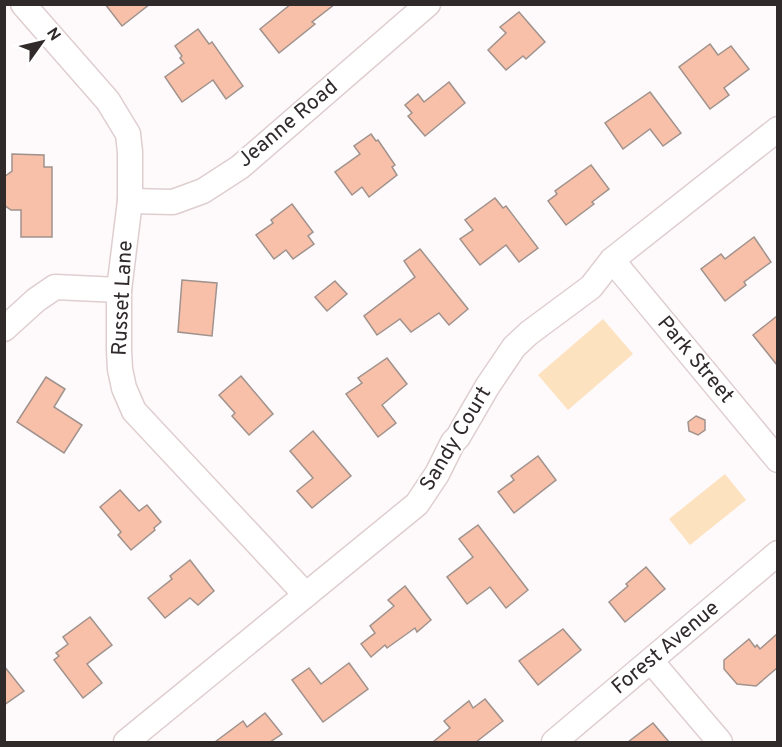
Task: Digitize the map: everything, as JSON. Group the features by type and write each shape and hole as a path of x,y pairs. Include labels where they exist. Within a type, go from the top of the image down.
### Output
{"street":[{"name":"Russet Lane","path":"23,4 108,101 128,135 130,201 119,290 120,369 124,388 134,411 306,596"},
{"name":"Jeanne Road","path":"130,201 173,202 203,191 240,167 428,4"},
{"name":"Sandy Court","path":"126,742 417,504 437,474 462,427 514,347 529,333 591,287 612,261 777,129"},
{"name":"Park Street","path":"612,261 777,460"},
{"path":"4,329 36,300 55,287 119,290"},
{"name":"Forest Avenue","path":"554,742 777,553"},
{"path":"651,661 720,742"}],"shaded area":[{"path":"603,319 633,354 568,410 538,375"},
{"path":"725,474 746,500 690,545 669,519"}],"building":[{"path":"105,4 150,4 122,26"},
{"path":"291,4 335,4 312,22 315,24 279,53 260,29"},
{"path":"519,12 545,42 526,59 523,56 506,70 488,50 506,33 500,27"},
{"path":"198,29 209,44 212,42 243,86 226,99 213,80 182,102 165,77 184,63 175,46"},
{"path":"710,44 718,55 731,46 749,69 724,88 729,95 710,109 679,67"},
{"path":"449,82 465,103 425,136 408,116 412,113 405,105 418,94 424,102"},
{"path":"650,92 681,133 663,146 650,129 623,149 605,123"},
{"path":"371,134 376,141 378,140 395,165 392,167 397,175 369,197 362,187 352,195 335,172 360,154 354,146"},
{"path":"12,154 44,155 44,167 52,167 52,237 21,237 21,210 11,210 4,205 4,177 12,171"},
{"path":"591,165 609,189 592,202 594,204 566,225 548,201 557,194 555,191"},
{"path":"495,198 503,208 506,206 538,248 519,262 506,245 480,265 460,239 473,230 465,220"},
{"path":"292,204 313,232 308,236 314,244 293,259 286,250 274,259 256,235 273,223 271,220"},
{"path":"754,237 771,262 744,282 746,285 725,301 701,269 721,254 725,259"},
{"path":"420,249 468,309 449,325 439,313 411,332 400,319 377,335 364,316 415,277 404,261"},
{"path":"182,280 217,283 212,336 178,332"},
{"path":"335,281 347,294 327,311 315,297"},
{"path":"777,316 777,365 753,335"},
{"path":"387,358 407,384 382,405 396,423 378,437 346,394 362,383 358,378"},
{"path":"241,376 273,414 249,435 232,416 235,413 219,395"},
{"path":"46,377 65,389 54,407 82,425 64,453 17,422"},
{"path":"696,416 705,420 705,430 698,435 689,431 688,422"},
{"path":"313,431 351,476 312,508 297,491 313,478 290,451"},
{"path":"538,456 556,480 514,513 498,492 514,480 511,476"},
{"path":"120,490 139,511 147,505 161,522 131,550 118,535 121,532 100,507"},
{"path":"478,525 528,590 506,608 490,587 467,604 447,577 473,557 459,539"},
{"path":"190,560 214,591 198,605 190,598 165,618 148,598 172,579 170,576"},
{"path":"646,567 665,589 625,622 609,602"},
{"path":"405,586 431,620 417,632 415,628 387,648 385,645 371,657 361,644 375,633 370,626 394,606 388,600"},
{"path":"90,617 112,645 87,664 102,683 83,698 54,660 59,656 56,653 68,644 63,637"},
{"path":"563,629 581,650 538,685 519,661"},
{"path":"777,634 777,668 756,686 737,684 724,669 724,660 749,639 755,647 757,645 760,649"},
{"path":"349,663 368,689 323,722 292,680 309,668 321,684"},
{"path":"4,666 24,691 4,705"},
{"path":"485,699 503,721 476,742 433,742 450,728 444,721 469,701 473,708"},
{"path":"265,713 282,734 270,742 215,742 243,721 247,727"},
{"path":"653,723 669,742 628,742"}]}
